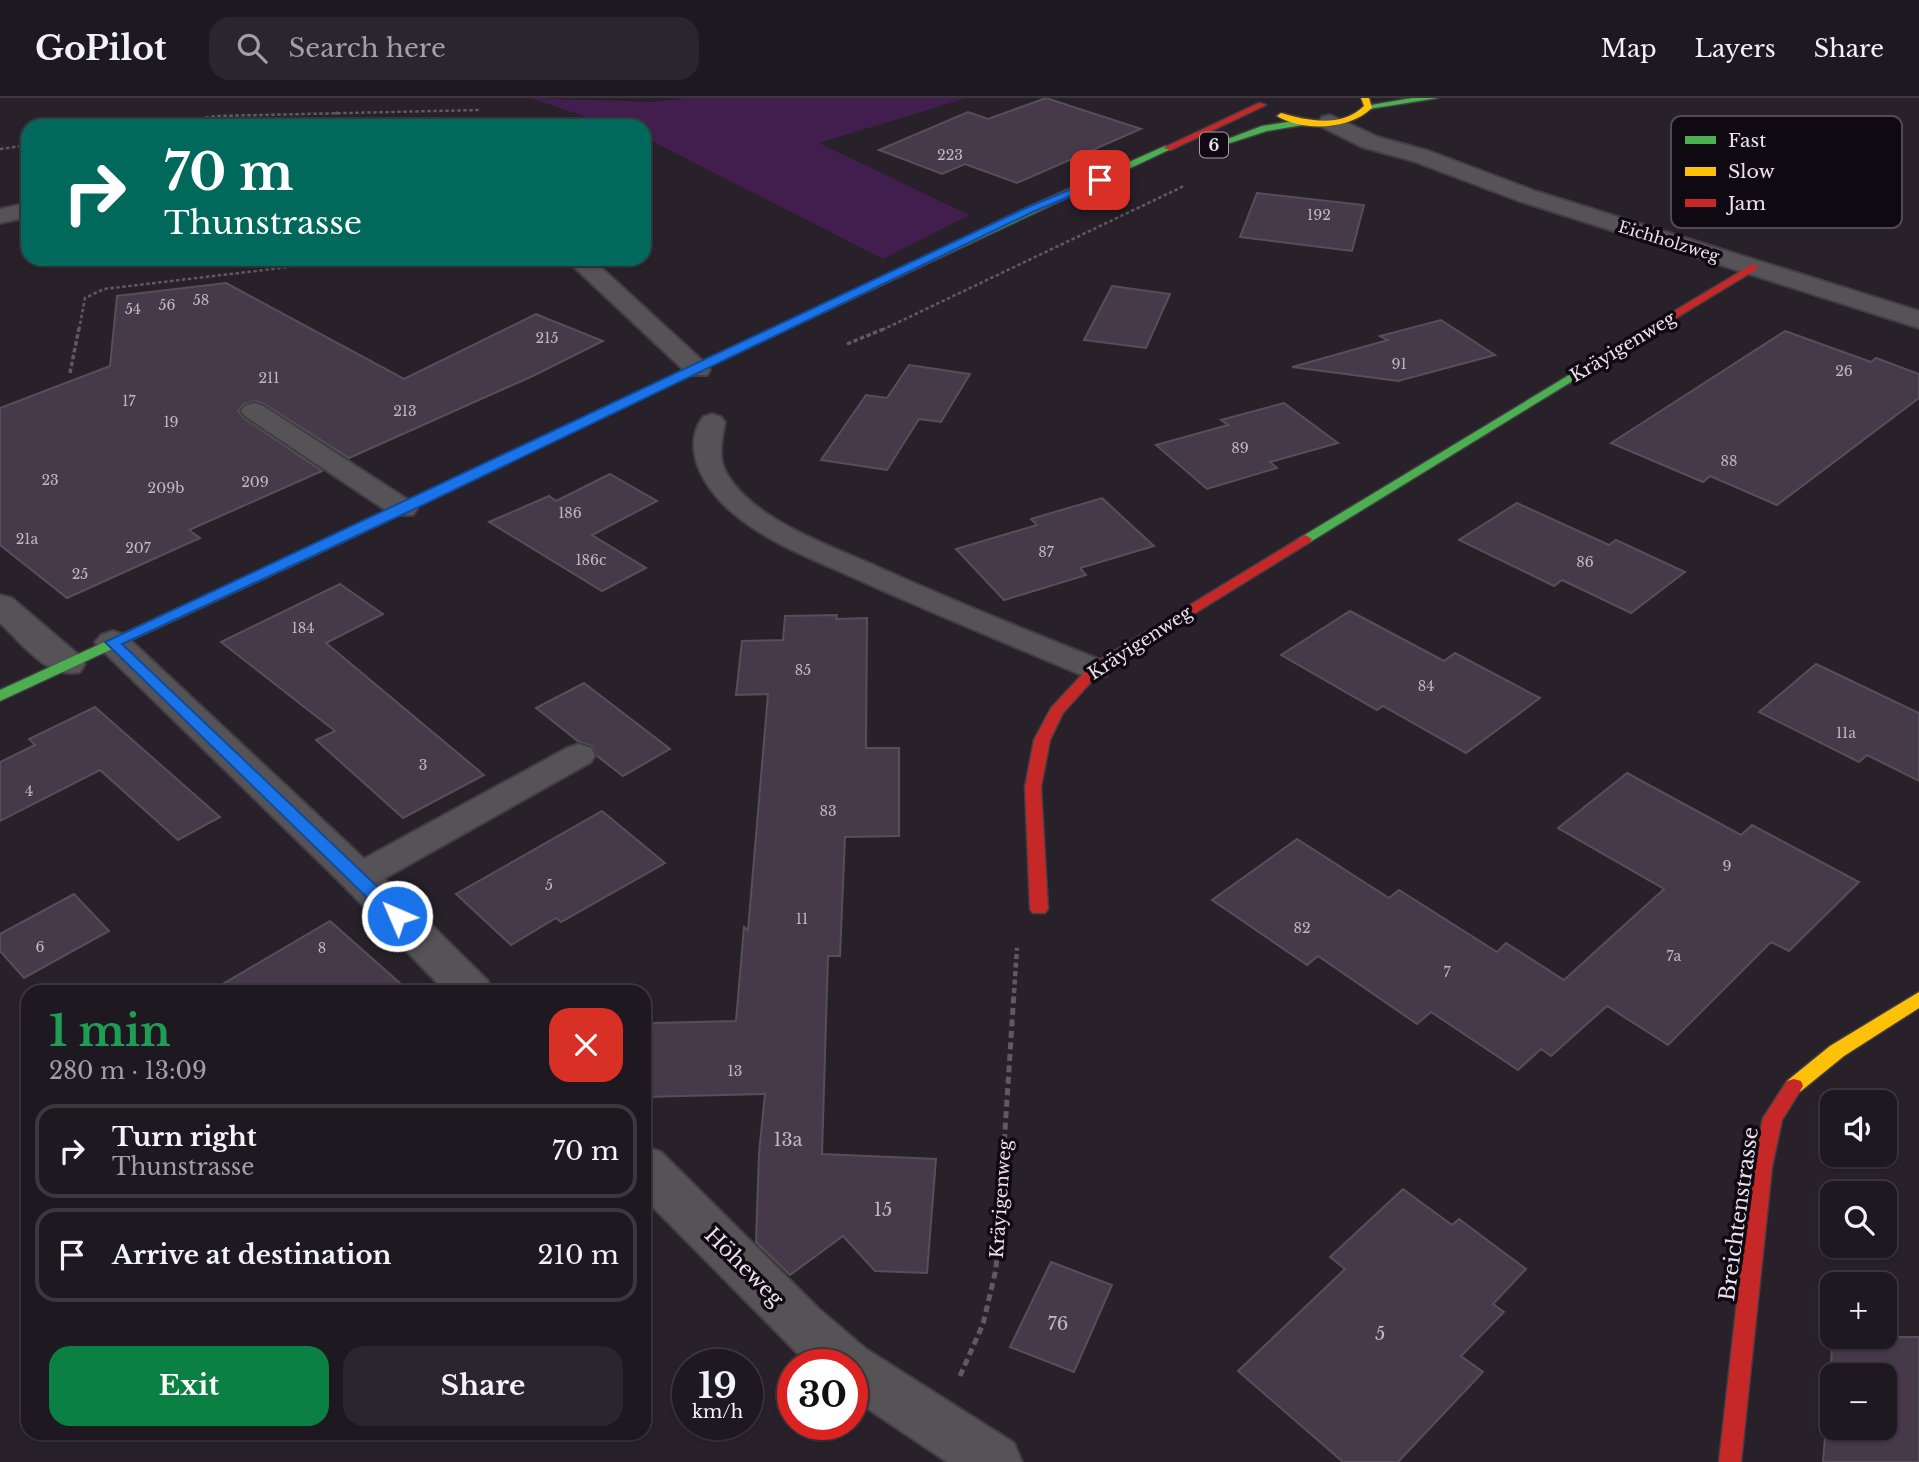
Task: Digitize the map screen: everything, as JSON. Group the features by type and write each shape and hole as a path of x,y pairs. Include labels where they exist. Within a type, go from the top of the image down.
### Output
{"main road":[{"path":"1261,101 1286,118 1306,122 1330,122 1365,106 1434,98"},
{"name":"6","path":"0,696 698,370 1032,209 1123,170 1261,101"},
{"name":"6","path":"1123,170 1265,128 1306,122"},
{"name":"Kräyigenweg","path":"1039,909 1032,793 1039,751 1052,718 1072,692 1095,669 1400,480 1754,267"},
{"name":"Breichtenstrasse","path":"1730,1462 1762,1167 1773,1118 1794,1086 1837,1051 1919,999"}],"street":[{"name":"Eichholzweg","path":"1365,106 1421,156"},
{"name":"Eichholzweg","path":"1330,122 1370,142 1421,156 1550,204 1919,320"},
{"path":"0,216 21,212"},
{"path":"0,605 66,664"},
{"path":"113,642 359,877 465,985"},
{"name":"Höheweg","path":"651,1173 801,1325 829,1349"},
{"path":"868,1379 990,1461"}],"lane":[{"path":"586,266 698,370"},
{"path":"254,411 403,509"},
{"path":"712,422 707,451 714,477 735,501 745,508 795,539 883,580 1095,669"},
{"path":"359,877 579,755"}],"path":[{"path":"196,119 337,111 479,110"},
{"path":"334,119 337,111"},
{"path":"0,149 21,146"},
{"path":"70,373 85,298 104,289 298,266"},
{"name":"Kräyigenweg","path":"934,1422 979,1342 990,1305 1003,1189 1017,937 1039,909"}],"shaded area":[{"path":"530,98 654,102 685,98 967,98 819,143 969,215 883,259 651,141 651,119 592,119"}],"building":[{"path":"1046,98 1141,129 1017,183 965,164 942,174 879,150 968,112 988,119"},
{"path":"1257,193 1364,205 1352,251 1240,237"},
{"path":"226,283 404,379 536,314 603,341 535,375 349,458 264,404 255,401 244,404 238,411 244,418 322,471 189,530 200,538 67,598 0,545 0,408 110,366 117,296"},
{"path":"1112,286 1170,294 1146,348 1084,340"},
{"path":"1441,320 1495,355 1398,381 1292,367 1388,340 1380,336"},
{"path":"1785,331 1871,362 1876,358 1919,374 1919,398 1777,505 1710,476 1703,482 1611,443"},
{"path":"909,365 970,374 941,422 919,419 887,470 821,460 866,395 887,398"},
{"path":"1284,403 1338,443 1270,462 1277,468 1207,489 1156,445 1228,425 1221,420"},
{"path":"610,474 657,501 592,535 646,568 602,591 489,522 549,496 556,501"},
{"path":"1102,498 1154,546 1080,568 1086,575 1004,600 956,549 1037,525 1031,519"},
{"path":"1517,503 1609,545 1616,540 1685,572 1631,613 1562,580 1554,586 1459,540"},
{"path":"340,584 383,614 326,643 484,775 403,818 316,740 335,731 221,642"},
{"path":"1350,611 1444,661 1455,653 1540,698 1466,753 1383,706 1377,710 1281,655"},
{"path":"837,615 836,619 867,618 866,748 899,748 899,836 845,837 840,956 828,956 822,1154 936,1159 927,1273 875,1271 843,1236 790,1275 756,1242 759,1153 765,1094 651,1097 653,1023 736,1021 744,927 748,930 768,694 736,695 742,641 783,640 785,616"},
{"path":"1816,664 1919,713 1919,781 1867,755 1859,762 1759,712"},
{"path":"584,683 670,749 623,776 597,756 592,746 579,742 536,708"},
{"path":"95,707 220,817 178,840 100,770 0,821 0,762 35,745 29,739"},
{"path":"1627,773 1741,835 1752,825 1859,882 1789,951 1771,942 1668,1045 1607,1006 1551,1056 1541,1049 1518,1070 1431,1012 1417,1024 1318,956 1307,965 1212,900 1297,839 1389,898 1399,890 1497,952 1506,943 1564,980 1664,889 1558,828"},
{"path":"602,811 665,863 561,922 556,918 511,945 456,894"},
{"path":"74,894 109,931 24,978 0,951 0,934"},
{"path":"330,921 402,985 221,985"},
{"path":"1403,1189 1452,1225 1459,1219 1526,1269 1493,1304 1504,1312 1461,1356 1483,1372 1398,1462 1343,1462 1238,1371 1345,1269 1330,1257"},
{"path":"1051,1262 1112,1285 1074,1372 1010,1347"},
{"path":"1897,1337 1919,1337 1919,1462 1823,1462 1825,1440 1897,1440 1897,1363 1831,1363 1832,1349 1897,1349"}],"traffic: fast":[{"path":"1369,106 1434,98"},
{"path":"1230,140 1265,128 1306,122"},
{"path":"733,351 1032,209 1168,148"},
{"path":"1305,539 1642,334"},
{"path":"0,696 338,539"}],"traffic: slow":[{"path":"1281,116 1316,123 1340,122 1361,114 1369,106 1365,98"},
{"path":"338,539 733,351"},
{"path":"1794,1086 1837,1051 1919,999"}],"traffic: jam":[{"path":"1168,148 1262,105"},
{"path":"1642,334 1753,267"},
{"path":"1039,909 1033,787 1042,740 1056,711 1095,669 1305,539"},
{"path":"1730,1462 1762,1167 1773,1118 1794,1086"}],"route":[{"path":"397,916 113,642 403,509 1032,209 1100,180"}]}
